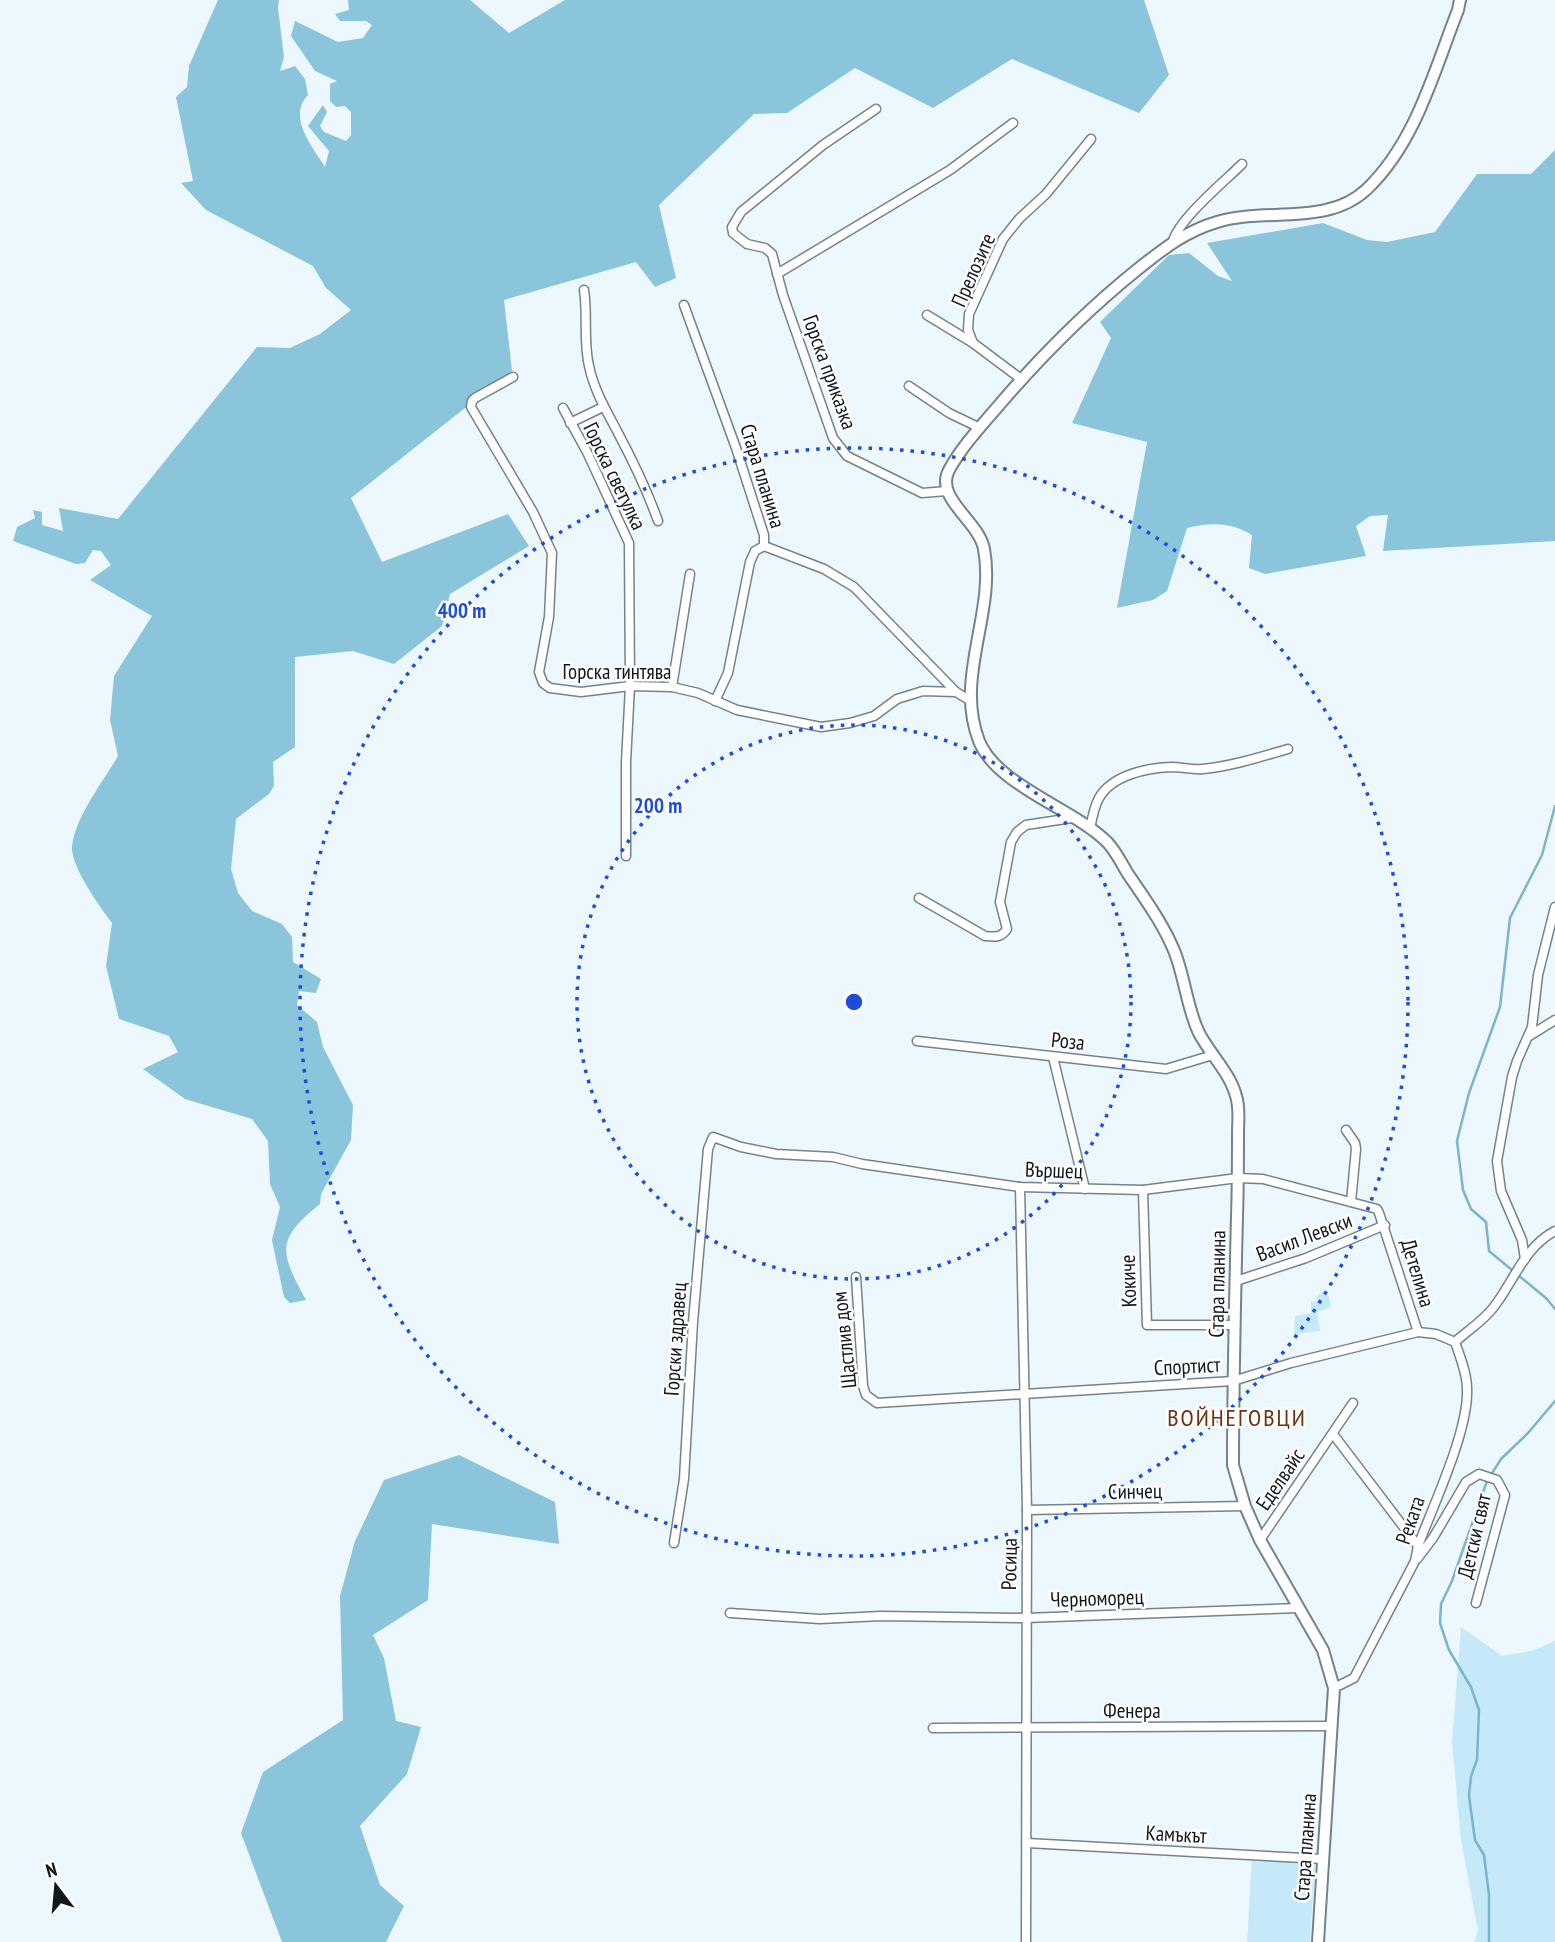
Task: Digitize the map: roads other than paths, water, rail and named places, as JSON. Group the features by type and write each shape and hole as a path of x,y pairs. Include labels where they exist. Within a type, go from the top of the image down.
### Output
{"street":[{"path":"947,491 947,472 1021,379 1066,330 1098,301 1173,242 1192,231 1231,218 1321,211 1344,204 1364,191 1406,139 1460,0"},
{"name":"Горска приказка","path":"876,109 788,171 735,220 732,227 737,238 769,251 833,438 843,452 922,493 947,491"},
{"path":"777,274 950,170 1013,123"},
{"name":"Прелозите","path":"973,343 968,330 969,314 1003,239 1091,139"},
{"path":"1173,242 1181,226 1242,164"},
{"path":"584,290 585,338 589,367 604,407 646,490 658,521"},
{"name":"Стара планина","path":"684,305 736,448 764,535 764,546 824,569 854,587 956,692"},
{"path":"927,315 973,343 1021,379"},
{"name":"Горска тинтява","path":"513,377 475,398 471,407 533,512 552,553 549,617 539,672 543,683 550,688 581,692 630,686 672,687 698,693 737,710 821,726 850,723 874,716 897,699 923,691 956,692"},
{"path":"909,386 949,413 980,428"},
{"path":"570,423 604,407"},
{"name":"Горска светулка","path":"563,408 604,486 629,543 630,686 626,762 626,856"},
{"name":"Стара планина","path":"947,491 976,528 985,555 984,601 973,655 971,701 980,744 996,765 1110,845 1167,935 1189,997 1196,1027 1236,1093 1238,1178 1233,1465 1245,1506 1260,1539 1323,1650 1334,1688 1318,1942"},
{"path":"715,701 728,673 750,562 755,551 764,546"},
{"path":"672,687 690,574"},
{"path":"956,692 971,701"},
{"path":"1090,829 1100,796 1109,786 1123,778 1141,771 1171,767 1200,769 1226,766 1288,749"},
{"path":"919,898 985,936 1004,935 1007,929 1000,902 1011,842 1017,832 1026,825 1072,818"},
{"path":"1525,1259 1522,1240 1501,1191 1497,1169 1510,1084 1535,1014 1538,975 1555,907"},
{"path":"1529,1035 1555,1020"},
{"name":"Роза","path":"918,1041 1166,1069 1213,1055"},
{"path":"1053,1056 1086,1189"},
{"path":"1346,1130 1356,1149 1351,1202"},
{"name":"Вършец","path":"713,1137 741,1147 776,1154 833,1157 862,1164 1020,1187 1143,1190 1238,1178 1273,1180 1377,1209 1385,1225"},
{"name":"Горски здравец","path":"674,1543 684,1479 696,1273 708,1149 713,1137"},
{"name":"Росица","path":"1020,1187 1027,1510 1026,1942"},
{"name":"Кокиче","path":"1143,1190 1147,1325 1235,1325"},
{"name":"Васил Левски","path":"1236,1281 1306,1258 1385,1225"},
{"name":"Детелина","path":"1385,1225 1418,1332"},
{"path":"1455,1342 1491,1310 1537,1244 1555,1231"},
{"name":"Щастлив дом","path":"856,1277 863,1387 869,1398"},
{"name":"Спортист","path":"869,1398 877,1403 1233,1381 1291,1363 1418,1332 1437,1334 1455,1342"},
{"name":"Реката","path":"1334,1688 1354,1678 1415,1561 1463,1421 1467,1384 1455,1342"},
{"name":"Еделвайс","path":"1260,1539 1353,1403"},
{"path":"1333,1434 1418,1546"},
{"name":"Детски свят","path":"1415,1561 1433,1538 1466,1482 1479,1474 1497,1480 1505,1495 1476,1603"},
{"name":"Синчец","path":"1027,1510 1245,1506"},
{"name":"Черноморец","path":"730,1614 820,1619 871,1616 1026,1618 1298,1608"},
{"name":"Фенера","path":"933,1728 1332,1726"},
{"name":"Камъкът","path":"1027,1843 1323,1859"}],"waterway":[{"path":"1555,806 1542,855 1510,918 1500,1007 1469,1093 1457,1141 1463,1190 1471,1209 1486,1222 1489,1251 1547,1299 1555,1309"},
{"path":"1491,1475 1501,1459 1555,1401"},
{"path":"1487,1481 1452,1581 1441,1604 1440,1623 1449,1650 1471,1687 1479,1710 1477,1760 1471,1776 1469,1796 1475,1840 1484,1855 1489,1895 1489,1942"}],"district":[{"name":"ВОЙНЕГОВЦИ","path":"1237,1417"}]}
